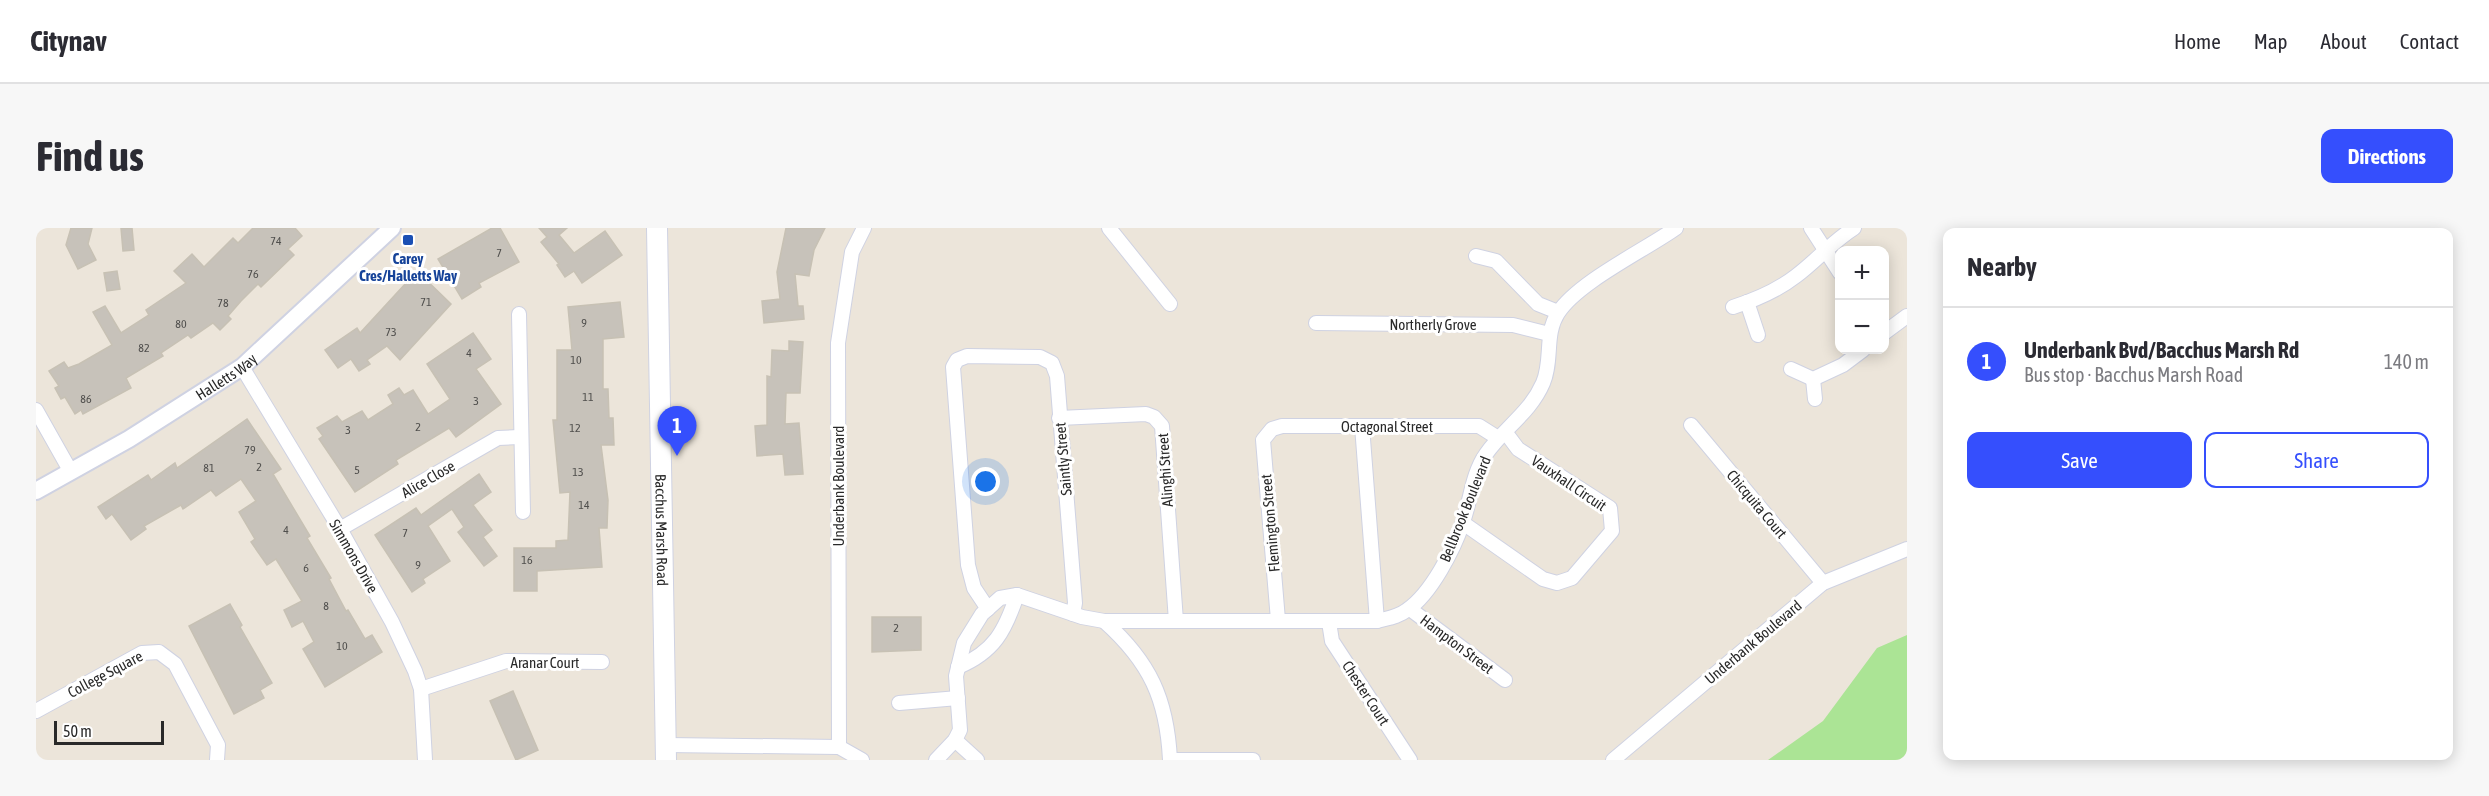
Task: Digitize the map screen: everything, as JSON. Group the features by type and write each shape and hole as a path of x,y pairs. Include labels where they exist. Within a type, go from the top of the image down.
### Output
{"main road":[{"name":"Bacchus Marsh Road","path":"657,228 666,752"}],"street":[{"name":"Halletts Way","path":"36,491 146,428 242,368 392,228"},
{"name":"Underbank Boulevard","path":"839,747 838,343 852,252 864,228"},
{"path":"1109,228 1170,304"},
{"name":"Bellbrook Boulevard","path":"1410,609 1447,559 1463,523 1479,466 1535,399 1545,381 1549,334 1558,312 1602,275 1676,228"},
{"path":"1811,228 1835,266"},
{"path":"1733,308 1796,277 1825,249 1854,228"},
{"path":"1476,256 1496,261 1538,304 1558,312"},
{"path":"1748,302 1758,335"},
{"path":"519,314 519,437 523,512"},
{"path":"1889,329 1907,316"},
{"name":"Northerly Grove","path":"1316,323 1514,325 1549,334"},
{"path":"1791,369 1813,379 1843,365 1858,354"},
{"name":"Saintly Street","path":"988,609 974,588 968,565 952,383 953,367 957,360 967,356 1040,357 1052,363 1057,376 1075,603 1073,614"},
{"name":"Simmons Drive","path":"242,368 340,530 392,622 421,689 425,760"},
{"path":"1813,379 1815,399"},
{"path":"36,410 71,472"},
{"name":"Alinghi Street","path":"1059,418 1146,414 1154,417 1162,426 1176,621"},
{"name":"Chicquita Court","path":"1691,425 1823,583"},
{"name":"Octagonal Street","path":"1272,429 1282,426 1479,426 1502,436"},
{"path":"1362,426 1377,621"},
{"name":"Flemington Street","path":"1272,429 1263,441 1278,620"},
{"name":"Vauxhall Circuit","path":"1463,523 1543,579 1557,583 1572,578 1612,531 1610,508 1518,449 1502,436"},
{"name":"Alice Close","path":"340,530 498,438 519,437"},
{"name":"Underbank Boulevard","path":"1613,760 1823,583 1907,549"},
{"path":"958,667 978,659 987,651 1008,624 1017,595"},
{"path":"936,760 955,740 960,730 958,667 964,643 988,609 999,598 1017,595 1073,614 1104,621 1377,621 1397,616 1410,609"},
{"name":"Hampton Street","path":"1410,609 1505,680"},
{"path":"1104,621 1118,633 1154,679 1168,724 1170,760 1253,760"},
{"name":"Chester Court","path":"1329,622 1332,641 1410,760"},
{"name":"College Square","path":"36,711 142,652 159,652 175,664 218,745 217,760"},
{"name":"Aranar Court","path":"421,689 506,662 602,662"},
{"path":"899,703 958,698"},
{"path":"955,740 961,755 977,760"},
{"path":"666,752 839,747 862,760"}],"green space":[{"path":"1907,635 1907,760 1768,760 1823,721 1877,648"}],"building":[{"path":"71,228 92,228 88,244 96,260 78,269 66,245"},
{"path":"121,228 132,228 134,250 123,251"},
{"path":"253,228 295,228 302,236 288,249 294,255 261,287 258,284 241,301 228,316 231,319 220,330 213,323 191,338 188,335 161,353 163,356 126,378 131,388 83,414 81,410 75,414 65,397 61,399 55,388 59,386 49,371 64,362 68,368 79,364 112,345 93,312 105,306 121,333 149,315 146,310 186,283 174,271 192,254 204,267 233,238 238,243"},
{"path":"492,228 500,228 519,262 479,283 481,287 462,299 438,259"},
{"path":"539,228 567,228 559,235 574,253 605,231 622,255 582,283 574,271 565,277 557,265 559,264 541,242 547,237"},
{"path":"786,228 825,228 814,250 809,276 795,274 798,306 803,306 804,319 764,323 762,301 780,299 777,272"},
{"path":"117,271 120,289 107,291 104,273"},
{"path":"417,271 451,304 400,360 387,346 367,360 370,364 359,371 351,359 338,368 325,350 357,328 360,333"},
{"path":"620,302 624,337 603,339 603,389 608,389 609,418 613,418 614,445 601,445 608,500 607,528 599,528 602,567 537,571 537,591 514,591 514,548 556,548 556,541 568,540 570,492 560,493 553,420 557,420 557,350 572,350 568,307"},
{"path":"473,333 491,359 476,369 501,404 456,437 449,428 396,460 398,464 355,492 319,439 323,436 317,428 337,416 342,422 362,411 368,420 393,404 388,395 399,388 404,395 413,390 428,414 450,399 427,364"},
{"path":"789,341 803,342 800,393 786,393 785,424 799,423 803,474 785,475 783,454 757,456 755,426 767,425 767,376 771,377 772,350 789,351"},
{"path":"247,419 281,469 273,474 310,536 307,538 331,578 329,579 346,611 348,610 365,639 372,635 382,652 325,687 303,649 314,642 303,621 292,627 284,610 302,601 276,559 267,565 251,542 255,539 239,512 256,501 241,479 216,496 211,490 183,509 181,505 144,526 146,529 131,540 112,514 106,519 98,507 148,475 151,480 175,463 177,468"},
{"path":"479,474 491,492 473,505 492,530 483,537 497,556 484,566 458,532 464,527 452,509 428,526 450,561 423,579 425,583 412,592 375,535 416,508 421,515"},
{"path":"230,604 242,625 240,627 272,683 260,690 264,698 234,714 189,626"},
{"path":"872,617 921,617 921,650 872,652"},
{"path":"513,691 538,750 516,760 490,701"}],"place":[{"name":"Carey Cres/Halletts Way","path":"408,240"},
{"name":"Underbank Bvd/Bacchus Marsh Rd","path":"677,456"}]}
